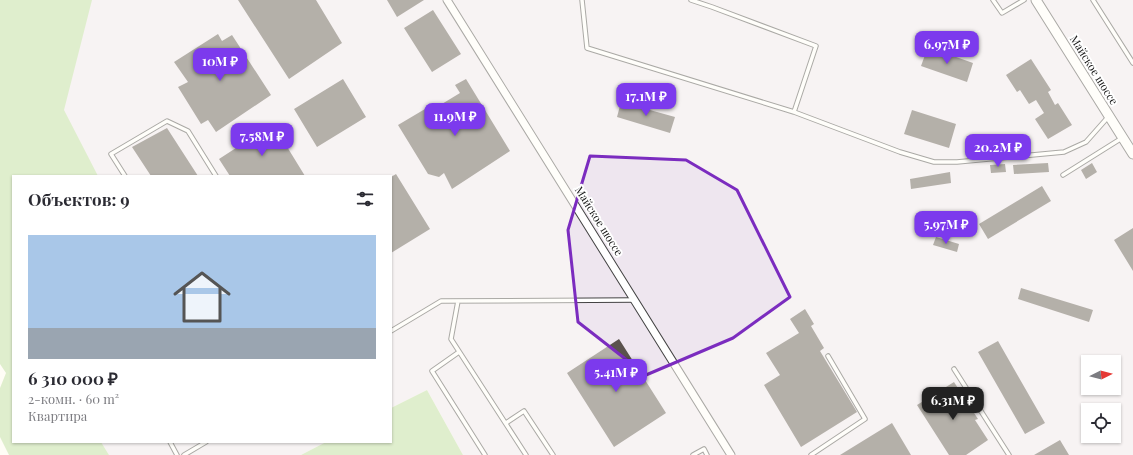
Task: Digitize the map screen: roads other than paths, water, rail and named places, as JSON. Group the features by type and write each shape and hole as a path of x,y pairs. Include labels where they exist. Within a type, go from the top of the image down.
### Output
{"street":[{"name":"Майское шоссе","path":"447,0 731,455"},
{"name":"Майское шоссе","path":"1036,0 1133,154"}],"lane":[{"path":"582,0 587,48 794,112 900,152 934,162 957,162 1064,152 1086,142 1109,116"},
{"path":"691,0 816,46 794,112"},
{"path":"993,0 1002,13 1024,0"},
{"path":"1093,0 1133,63"},
{"path":"124,175 111,154 167,121 188,131 215,175"},
{"path":"1063,175 1123,137"},
{"path":"392,330 441,301 634,300"},
{"path":"458,301 451,339 526,455"},
{"path":"460,352 432,371 485,455"},
{"path":"811,455 865,419 828,356"},
{"path":"954,369 1009,455"},
{"path":"506,423 524,411 553,455"},
{"path":"171,443 177,455"},
{"path":"184,455 204,443"},
{"path":"693,455 704,449 707,455"}]}
